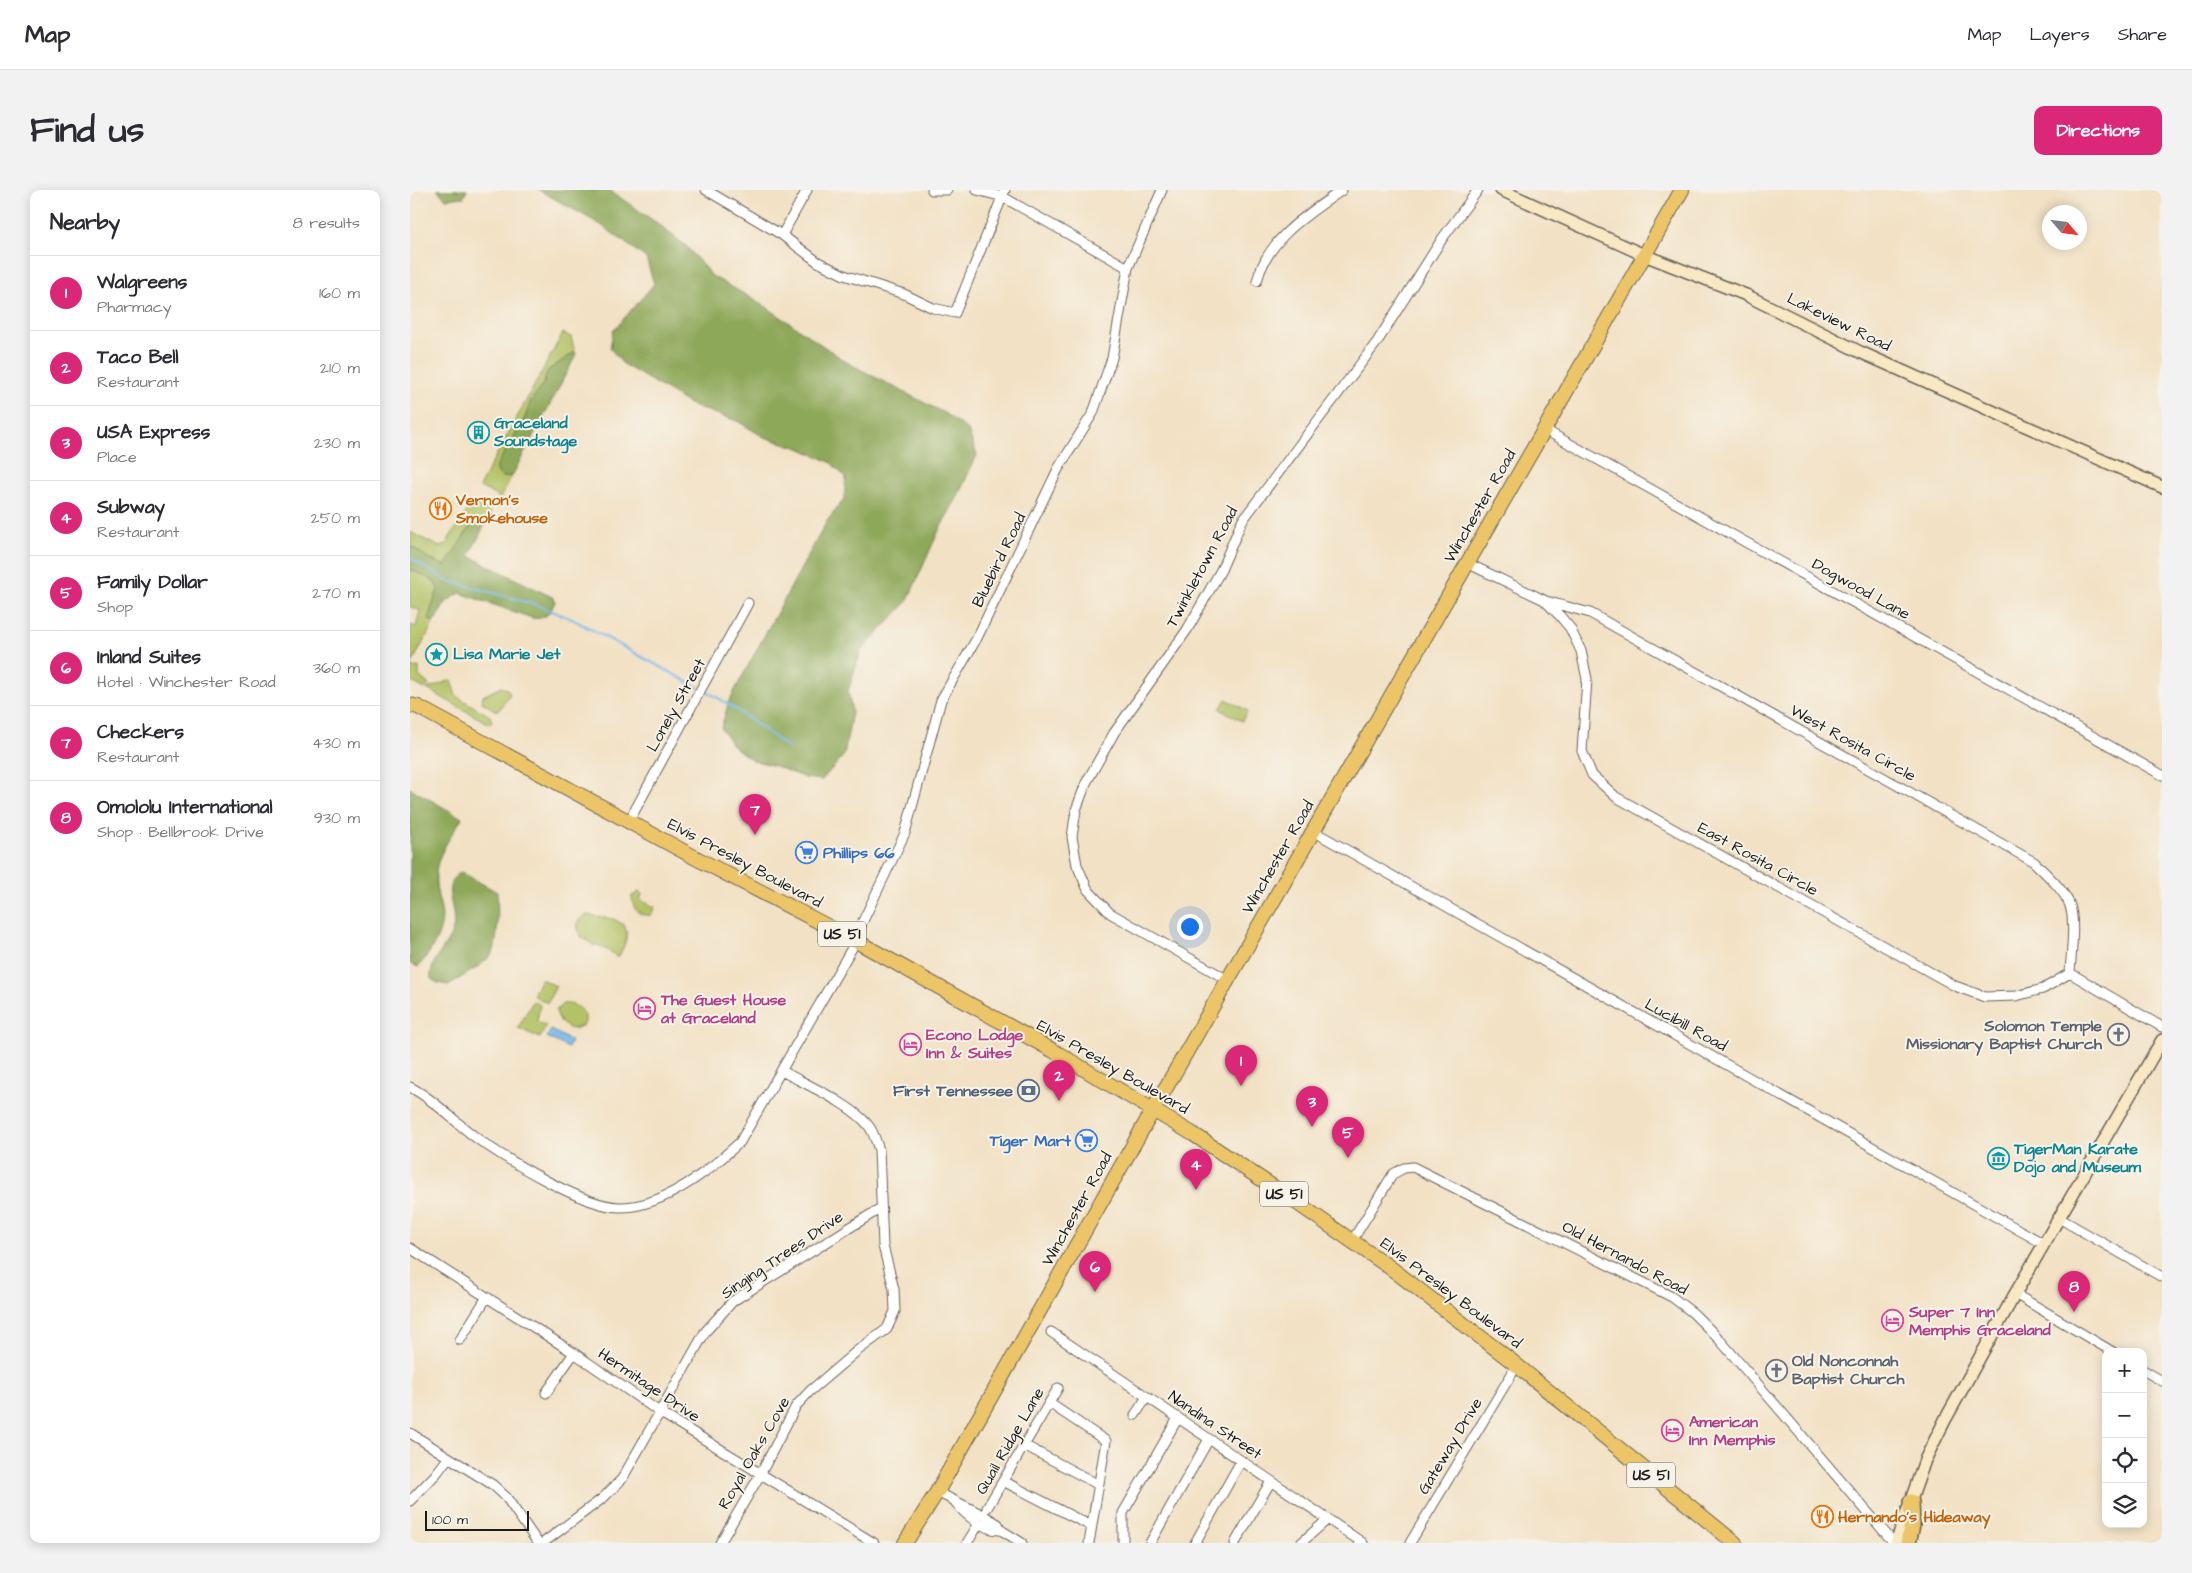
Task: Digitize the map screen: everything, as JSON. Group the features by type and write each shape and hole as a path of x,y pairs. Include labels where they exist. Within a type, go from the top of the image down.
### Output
{"highway":[{"path":"1908,1543 1912,1525 1911,1502"}],"main road":[{"name":"Winchester Road","path":"905,1543 937,1492 1153,1110 1682,190"},
{"name":"Elvis Presley Boulevard","path":"410,694 414,706 763,894 856,940 1153,1110 1283,1193 1352,1241 1517,1365 1734,1543"}],"street":[{"path":"706,190 782,235 818,262 844,274 904,294 933,308 955,313 1004,193"},
{"path":"782,235 807,190"},
{"path":"932,190 947,190"},
{"path":"977,190 1004,193 1128,268"},
{"name":"Bluebird Road","path":"410,1087 438,1105 482,1142 557,1186 594,1202 619,1207 669,1195 715,1164 740,1142 856,940 862,923 905,833 940,700 977,638 1058,469 1093,413 1112,358 1128,268 1162,190"},
{"path":"1257,281 1260,267 1272,248 1290,228 1342,190"},
{"name":"Twinkletown Road","path":"1228,980 1110,913 1088,890 1077,865 1072,837 1076,810 1086,783 1114,733 1187,630 1220,570 1242,521 1377,342 1442,239 1478,190"},
{"name":"Lakeview Road","path":"1501,190 1644,255 1746,295 1860,352 2162,487"},
{"name":"Dogwood Lane","path":"1545,430 2162,775"},
{"name":"East Rosita Circle","path":"1467,563 1544,600 1570,628 1581,650 1587,679 1582,751 1592,775 1616,797 1955,986 1986,997 2016,996 2043,989 2070,973"},
{"name":"West Rosita Circle","path":"1544,600 1590,613 2034,862 2060,889 2070,905 2072,926 2070,973"},
{"name":"Lonely Street","path":"630,821 748,603"},
{"name":"Lucibill Road","path":"1313,831 2044,1244"},
{"path":"2070,973 2162,1027"},
{"path":"1895,1543 1925,1460 1936,1437 2015,1294 2162,1040"},
{"name":"Royal Oaks Cove","path":"720,1543 760,1475 796,1406 810,1390 857,1350 887,1329 895,1311 894,1289 883,1246 879,1150 869,1127 851,1110 782,1071"},
{"name":"Old Hernando Road","path":"1352,1241 1393,1174 1404,1168 1413,1167 1672,1297 1693,1313 1712,1332 1895,1543"},
{"name":"Singing Trees Drive","path":"543,1543 603,1498 622,1479 706,1332 733,1301 881,1208"},
{"path":"2059,1218 2162,1277"},
{"name":"Hermitage Drive","path":"410,1248 574,1353 661,1413 874,1543"},
{"path":"2015,1294 2106,1348"},
{"path":"460,1340 487,1297"},
{"name":"Nandina Street","path":"1051,1332 1363,1543"},
{"path":"546,1393 574,1353"},
{"name":"Gateway Drive","path":"1410,1543 1517,1365"},
{"path":"2147,1372 2162,1381"},
{"name":"Quail Ridge Lane","path":"966,1543 1058,1388"},
{"path":"1135,1415 1147,1397"},
{"path":"1049,1403 1106,1441 1097,1484 1089,1543"},
{"path":"1123,1543 1123,1513 1178,1418"},
{"path":"410,1433 493,1485 506,1497 538,1543"},
{"path":"1150,1543 1209,1439"},
{"path":"1024,1445 1097,1484"},
{"path":"410,1500 436,1474 448,1458"},
{"path":"1195,1543 1241,1460"},
{"path":"1003,1481 1091,1526"},
{"path":"1235,1543 1271,1481"},
{"path":"937,1492 955,1502 965,1514 982,1518 994,1531 1001,1530 1022,1543"},
{"path":"1301,1543 1328,1519"}],"green space":[{"path":"437,190 467,190 464,197 446,199"},
{"path":"539,190 609,190 660,225 686,246 712,276 762,304 848,363 944,413 968,430 977,455 957,498 939,530 907,602 861,651 848,691 852,712 844,755 822,780 805,778 775,766 752,760 733,746 721,728 729,701 827,521 844,499 846,478 830,462 799,448 764,437 737,421 693,406 623,364 610,348 613,331 654,284 646,258 601,225"},
{"path":"563,333 571,337 575,352 547,371 544,383 531,402 525,418 496,467 502,477 512,476 500,498 480,487 480,485"},
{"path":"575,352 576,355 512,476 502,477 496,467 525,418 530,402 544,383 547,371"},
{"path":"472,503 490,512 491,515 484,526 481,523 470,527 445,566 410,546 410,532 440,547 445,545"},
{"path":"481,523 484,526 469,556 554,598 555,602 551,610 544,617 532,618 460,593 447,601 434,622 430,620 429,616 438,589 434,581 410,569 410,546 445,566 470,527"},
{"path":"410,569 434,581 438,589 429,616 430,620 434,622 410,667 410,625 416,627 420,610 410,607"},
{"path":"419,667 419,676 429,685 425,689 410,681 410,668"},
{"path":"451,680 456,696 490,716 492,722 489,724 427,689"},
{"path":"501,687 507,689 510,694 500,709 496,711 482,702 483,696"},
{"path":"1226,699 1248,711 1242,721 1220,709"},
{"path":"410,788 462,818 449,839 437,867 437,889 442,913 440,930 429,953 418,967 410,964"},
{"path":"461,872 497,892 497,934 494,949 488,959 448,985 437,983 431,979 431,972 451,936 454,921 450,898 451,884 454,878"},
{"path":"639,892 642,894 640,900 655,907 651,915 643,915 635,908 632,896"},
{"path":"587,915 614,919 624,925 626,937 619,956 615,957 616,955 596,944 595,946 580,936 577,924 580,919"},
{"path":"541,979 556,986 547,1003 533,995"},
{"path":"533,1001 540,1005 537,1021 546,1026 540,1038 518,1028"},
{"path":"563,1004 577,1007 583,1012 585,1016 584,1025 574,1029 562,1023 556,1010"}],"water":[{"path":"551,1030 571,1041 568,1048 547,1037"}],"waterway":[{"path":"410,558 446,580 537,605 574,620 699,688"},
{"path":"704,690 737,710 788,748"}],"place":[{"name":"Graceland Soundstage","path":"478,432"},
{"name":"Vernon's Smokehouse","path":"440,509"},
{"name":"Lisa Marie Jet","path":"437,654"},
{"name":"Checkers","path":"755,835"},
{"name":"Phillips 66","path":"807,853"},
{"name":"The Guest House at Graceland","path":"645,1009"},
{"name":"Solomon Temple Missionary Baptist Church","path":"2118,1035"},
{"name":"Econo Lodge Inn & Suites","path":"910,1044"},
{"name":"Walgreens","path":"1241,1086"},
{"name":"First Tennessee","path":"1029,1091"},
{"name":"Taco Bell","path":"1059,1101"},
{"name":"USA Express","path":"1312,1127"},
{"name":"Tiger Mart","path":"1087,1141"},
{"name":"Family Dollar","path":"1348,1158"},
{"name":"TigerMan Karate Dojo and Museum","path":"1998,1158"},
{"name":"Subway","path":"1196,1190"},
{"name":"Inland Suites","path":"1095,1292"},
{"name":"Omololu International","path":"2074,1312"},
{"name":"Super 7 Inn Memphis Graceland","path":"1893,1321"},
{"name":"Old Nonconnah Baptist Church","path":"1776,1370"},
{"name":"American Inn Memphis","path":"1673,1431"},
{"name":"Hernando's Hideaway","path":"1822,1517"}]}
